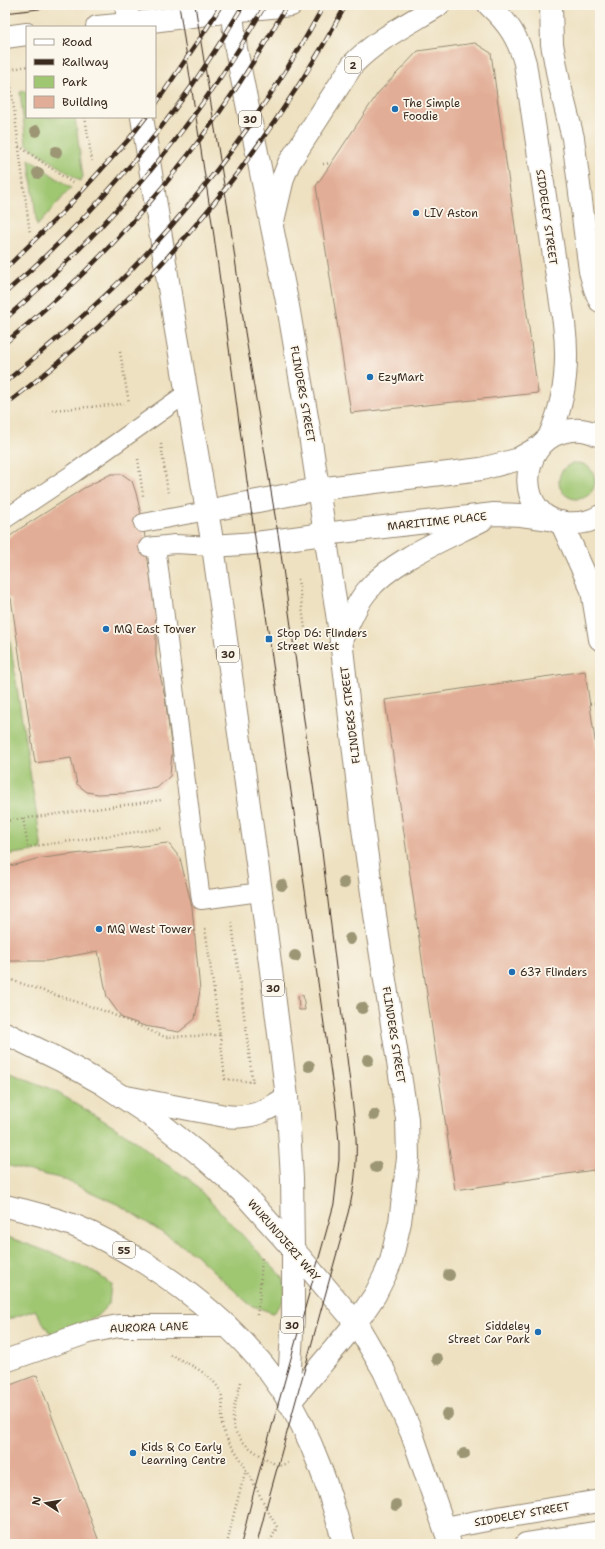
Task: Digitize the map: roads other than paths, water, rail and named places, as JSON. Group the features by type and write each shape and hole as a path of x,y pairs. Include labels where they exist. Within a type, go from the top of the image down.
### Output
{"main road":[{"path":"101,26 128,19 231,8 291,5"},
{"name":"2","path":"272,226 283,178 289,162 354,64 366,52 390,35 439,5"},
{"name":"SIDDELEY STREET","path":"489,5 512,30 521,49 564,323 566,359 564,389 558,416 530,464 528,479 531,493 537,508 555,521"},
{"path":"551,5 552,44 559,82 573,138 592,280 600,301"},
{"name":"FLINDERS STREET","path":"231,8 236,49 288,306 318,489 341,640 362,821 379,944 407,1118 408,1138 408,1158 403,1206 391,1261 375,1295 356,1323 289,1402"},
{"path":"5,37 26,34"},
{"name":"30","path":"142,118 213,546 261,892 287,1097 292,1171 294,1249 289,1402 324,1475 344,1544"},
{"path":"207,511 318,489 481,469 516,460 558,433 573,429 588,430 600,436"},
{"path":"341,640 362,598 382,577 421,552 494,514"},
{"name":"MARITIME PLACE","path":"213,546 494,514 521,515 555,521 584,523 600,516"},
{"path":"555,521 592,590 600,639"},
{"name":"WURUNDJERI WAY","path":"5,1033 62,1060 122,1096 154,1118 240,1190 294,1249 356,1323 384,1371 412,1434 447,1536"},
{"path":"122,1096 225,1116 241,1117 248,1117 261,1112 287,1097"},
{"name":"55","path":"5,1206 75,1226 116,1245 169,1279 208,1308 227,1326 267,1369 289,1402"},
{"name":"AURORA LANE","path":"5,1361 102,1329 135,1326 227,1326"},
{"name":"SIDDELEY STREET","path":"447,1536 497,1518 600,1501"},
{"path":"526,1544 591,1534 578,1504"}],"lane":[{"path":"5,519 74,473 187,393"},
{"path":"144,523 207,511"},
{"path":"213,546 175,544 152,547 201,900 261,892"}],"tram line":[{"path":"5,13 73,5"},
{"path":"179,5 214,236 245,467 336,1109 339,1143 339,1160 334,1204 255,1487 241,1544"},
{"path":"195,5 230,222 245,332 279,540 320,835 356,1135 356,1169 351,1202 257,1544"}],"railway":[{"path":"156,104 221,5"},
{"path":"5,293 56,246 104,196 149,143 191,87 243,5"},
{"path":"5,319 80,249 148,173 211,92 265,5"},
{"path":"5,343 47,307 87,269 126,229 162,188 197,144 229,99 287,5"},
{"path":"5,382 37,356 115,286 185,210 236,145 282,76 324,5"},
{"path":"5,405 57,363 107,319 154,272 197,223 238,172 277,119 313,63 346,5"},
{"path":"5,269 63,212 129,139 145,118"}],"place":[{"name":"The Simple Foodie","path":"395,109"},
{"name":"LIV Aston","path":"416,213"},
{"name":"EzyMart","path":"370,377"},
{"name":"MQ East Tower","path":"106,629"},
{"name":"Stop D6: Flinders Street West","path":"269,639"},
{"name":"MQ West Tower","path":"99,929"},
{"name":"637 Flinders","path":"512,972"},
{"name":"Siddeley Street Car Park","path":"538,1332"},
{"name":"Kids & Co Early Learning Centre","path":"133,1453"}]}
